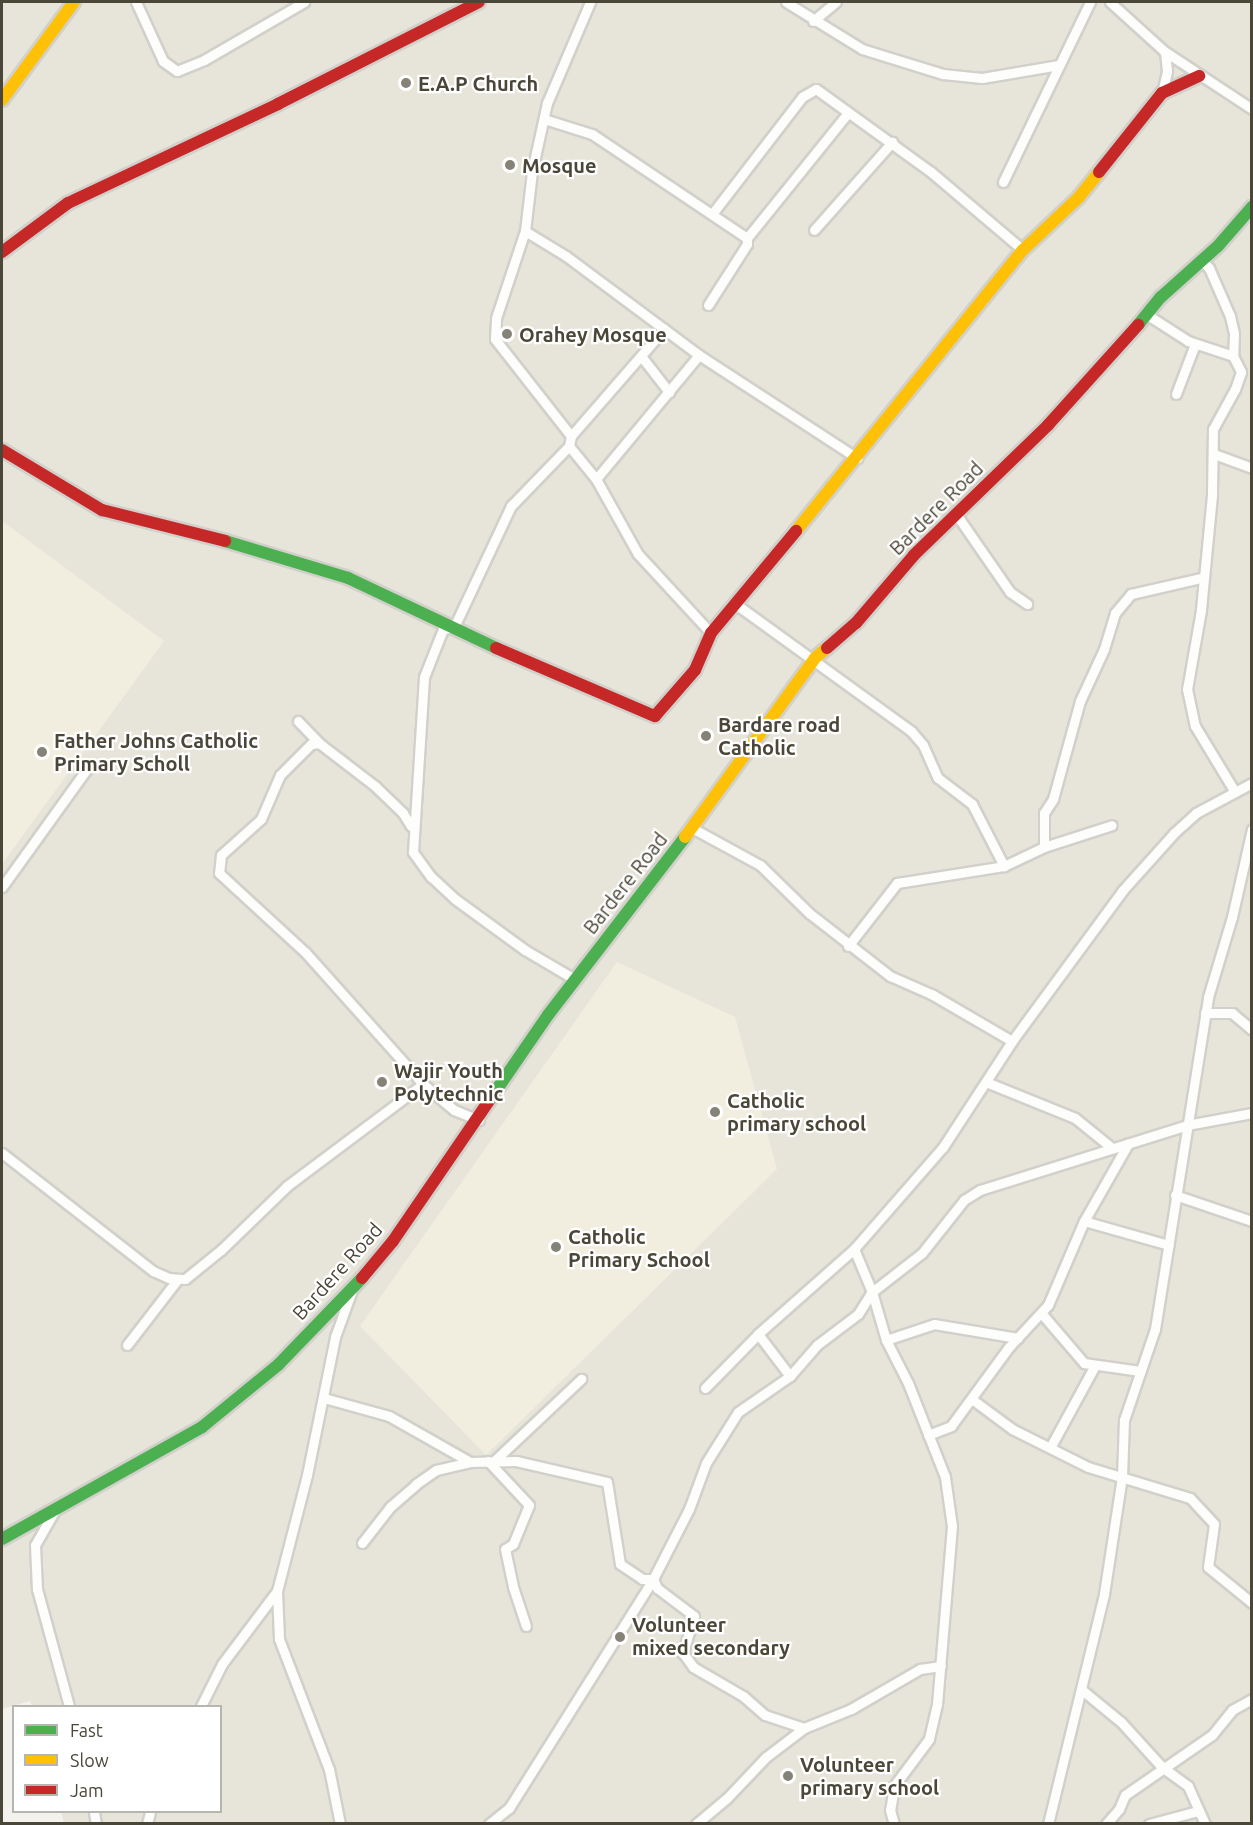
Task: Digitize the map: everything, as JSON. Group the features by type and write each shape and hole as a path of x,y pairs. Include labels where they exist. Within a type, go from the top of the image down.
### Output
{"street":[{"path":"2,100 74,2"},
{"path":"136,2 163,61 177,71 204,60 304,2"},
{"path":"2,252 68,203 368,60 480,2"},
{"path":"590,2 544,119 532,171 525,231 496,318 495,339 596,479 638,554 711,633"},
{"path":"786,2 862,50 942,74 982,78 1059,65"},
{"path":"813,21 836,2"},
{"path":"1003,182 1090,2"},
{"path":"1110,2 1165,52 1251,110"},
{"path":"2,450 113,514 202,534 348,578 647,716 655,716 694,670 711,633 737,605 857,458 1023,250 1079,197 1162,93 1167,71 1165,52"},
{"path":"1162,93 1199,76"},
{"path":"712,214 809,91 823,92 848,113 891,142 1023,250"},
{"path":"708,305 747,244 747,238 848,113"},
{"path":"544,119 592,134 747,238"},
{"path":"814,230 891,142"},
{"name":"Bardere Road","path":"2,1539 202,1427 278,1365 353,1288 393,1241 576,980 692,828 815,658 856,623 956,514 1078,393 1146,314 1251,207"},
{"path":"525,231 566,256 699,356 857,458"},
{"path":"1201,260 1209,268 1230,316 1234,333 1233,356 1241,372 1240,379 1215,421 1214,454 1201,578 1201,610 1186,679 1187,699 1195,726 1235,792"},
{"path":"1146,314 1195,344 1233,356"},
{"path":"454,627 512,506 664,329"},
{"path":"1176,394 1195,344"},
{"path":"641,356 669,392"},
{"path":"596,479 699,356"},
{"path":"1214,454 1251,468"},
{"path":"956,514 1010,592 1027,604"},
{"path":"1044,847 1044,813 1053,799 1080,701 1104,649 1114,613 1131,594 1159,591 1201,578"},
{"path":"737,605 815,658 919,738 938,778 976,810 1004,866"},
{"path":"454,627 443,629 424,677 421,759 411,826 413,852 431,878 525,950 576,980"},
{"path":"298,721 319,743 375,786 411,826"},
{"path":"319,743 311,744 280,775 261,819 221,855 219,873 305,952 423,1084 454,1110 479,1120"},
{"path":"2,887 89,766"},
{"path":"705,1388 758,1334 854,1249 943,1147 1012,1041 1130,883 1188,819 1251,783"},
{"path":"848,946 897,883 1004,866 1044,847 1112,825"},
{"path":"692,828 760,865 848,946 902,984 933,995 1012,1041"},
{"path":"1048,1824 1104,1594 1122,1477 1124,1420 1155,1329 1205,1013 1251,829"},
{"path":"1205,1013 1232,1013 1251,1029"},
{"path":"986,1082 1075,1118 1113,1148"},
{"path":"127,1345 177,1280 192,1274 287,1186 423,1084"},
{"path":"489,1824 509,1808 652,1579 722,1435 738,1412 790,1376 817,1345 858,1314 872,1292 922,1253 951,1213 972,1195 1113,1148 1187,1125 1251,1113"},
{"path":"928,1435 951,1426 1018,1338 1042,1314 1056,1293 1084,1221 1128,1144"},
{"path":"2,1153 153,1271 177,1280"},
{"path":"1175,1196 1251,1221"},
{"path":"1084,1221 1169,1245"},
{"path":"854,1249 872,1292 886,1340 908,1383 928,1435 950,1498 952,1526 941,1666 929,1738 894,1786 890,1810 894,1824"},
{"path":"340,1824 329,1769 279,1639 277,1591 324,1398 335,1337 353,1288"},
{"path":"1042,1314 1076,1356 1094,1367 1140,1371"},
{"path":"886,1340 934,1323 1018,1338"},
{"path":"758,1334 790,1376"},
{"path":"1051,1446 1094,1367"},
{"path":"491,1461 581,1379"},
{"path":"324,1398 389,1416 470,1462"},
{"path":"973,1400 1012,1429 1051,1446 1088,1467 1190,1498 1206,1512 1214,1524 1208,1567 1240,1590 1251,1603"},
{"path":"491,1461 529,1505 513,1544 506,1549 513,1587 526,1626"},
{"path":"362,1543 390,1508 416,1484 436,1470 470,1462 516,1461 608,1482 620,1564 642,1579 652,1579"},
{"path":"55,1510 35,1545 37,1589 68,1705"},
{"path":"652,1579 657,1588 694,1616 683,1653 693,1667 743,1696 765,1715 804,1728"},
{"path":"202,1705 222,1664 254,1617 277,1591"},
{"path":"696,1824 727,1798 766,1757 804,1728 851,1709 920,1670 941,1666"},
{"path":"1082,1690 1121,1722 1162,1767 1188,1786 1205,1824"},
{"path":"1112,1822 1125,1795 1162,1767 1212,1735 1232,1710 1251,1699"},
{"path":"1149,1824 1198,1811"}],"shaded area":[{"path":"2,2 1251,2 1251,1823 64,1823 61,1813 222,1813 222,1705 32,1705 30,1701 2,1709"},
{"name":"Father Johns Catholic Primary Scholl","path":"2,521 164,641 2,864"},
{"name":"Catholic Primary School","path":"617,962 735,1017 777,1169 486,1455 360,1326"}],"traffic: fast":[{"path":"1138,325 1161,297 1218,246 1252,207"},
{"path":"225,541 348,578 496,648"},
{"path":"493,1095 548,1015 685,837"},
{"path":"2,1539 202,1427 278,1365 362,1278"}],"traffic: slow":[{"path":"2,100 74,2"},
{"path":"796,531 1023,250 1079,197 1099,172"},
{"path":"685,837 815,658 827,648"}],"traffic: jam":[{"path":"2,252 68,203 278,104 479,2"},
{"path":"1099,172 1162,93 1199,76"},
{"path":"827,648 856,623 914,555 1048,425 1138,325"},
{"path":"2,450 102,510 225,541"},
{"path":"496,648 655,716 695,670 711,633 796,531"},
{"path":"362,1278 393,1241 493,1095"}],"place":[{"name":"E.A.P Church","path":"406,83"},
{"name":"Mosque","path":"510,165"},
{"name":"Orahey Mosque","path":"507,334"},
{"name":"Bardare road Catholic","path":"706,736"},
{"name":"Father Johns Catholic Primary Scholl","path":"42,752"},
{"name":"Wajir Youth Polytechnic","path":"382,1082"},
{"name":"Catholic primary school","path":"715,1112"},
{"name":"Catholic Primary School","path":"556,1247"},
{"name":"Volunteer mixed secondary","path":"620,1637"},
{"name":"Volunteer primary school","path":"788,1776"}]}
